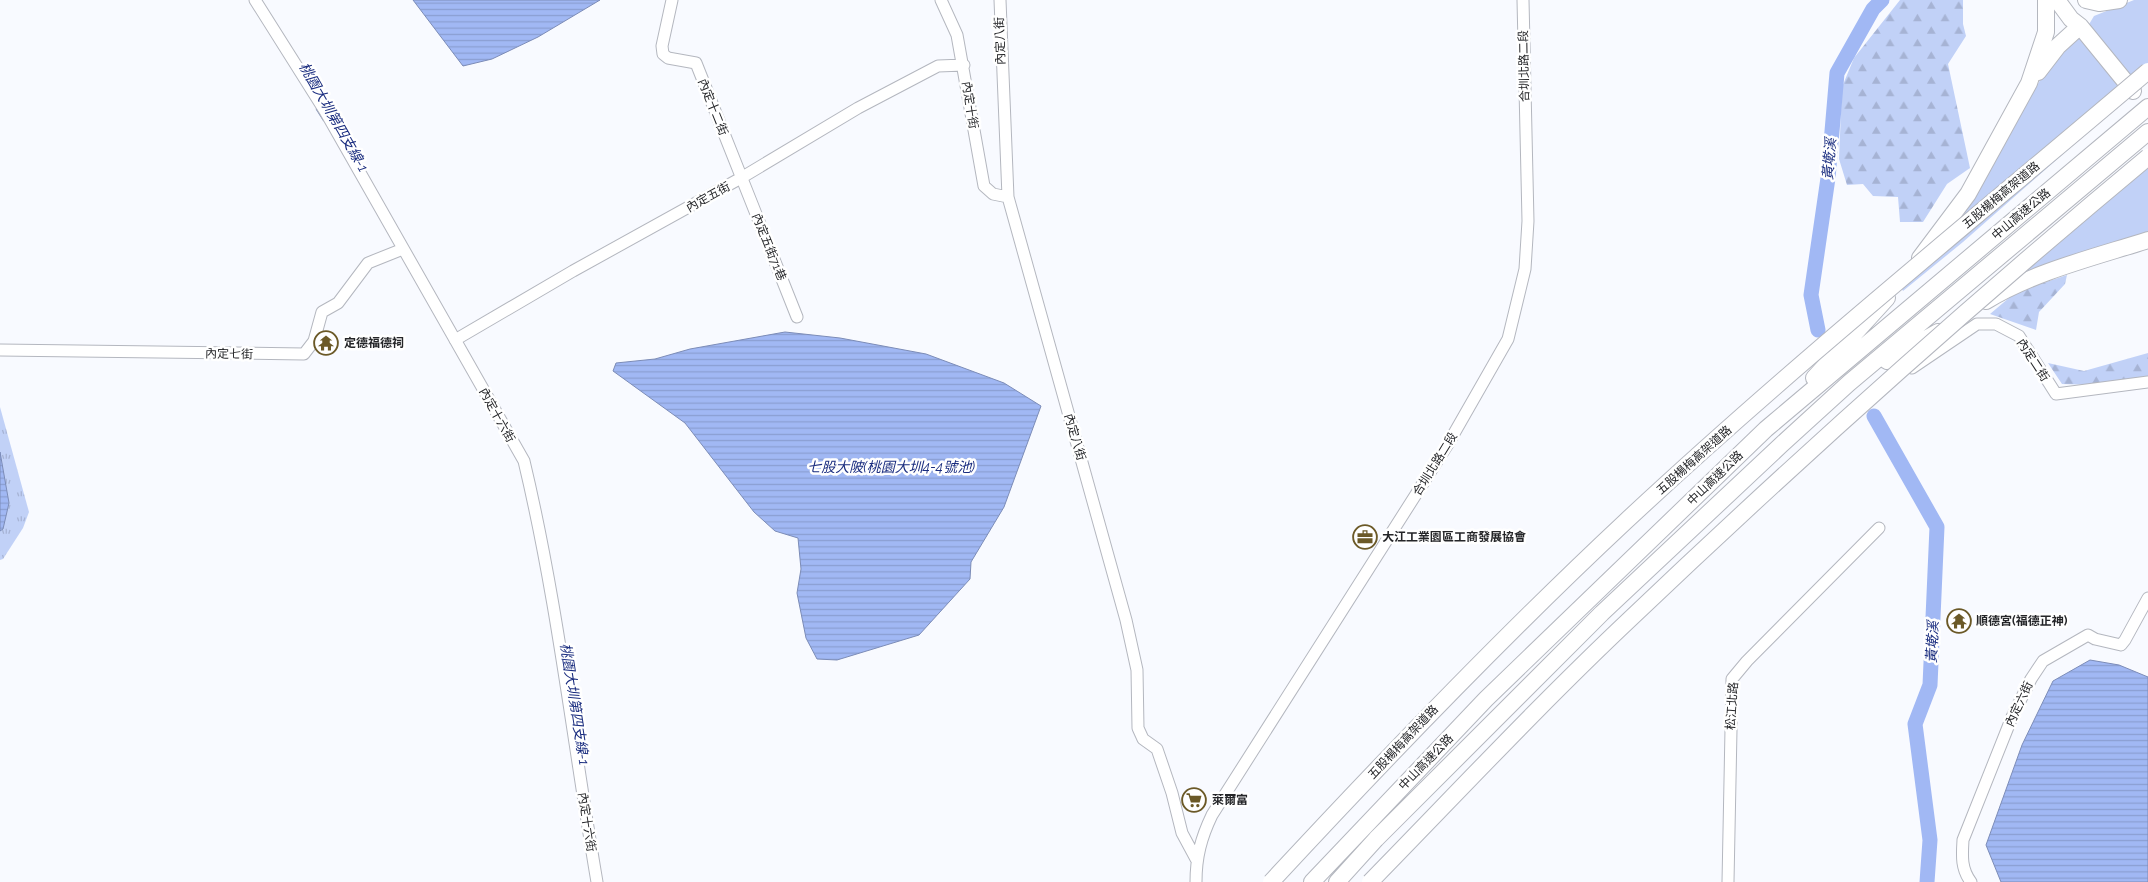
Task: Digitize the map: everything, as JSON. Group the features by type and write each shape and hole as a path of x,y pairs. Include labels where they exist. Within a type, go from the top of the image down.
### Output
{"highway":[{"path":"2029,83 2046,32 2046,0"},
{"path":"2058,0 2071,19 2080,26 2133,91"},
{"path":"2071,0 2080,26"},
{"path":"2086,0 2099,3 2119,0"},
{"path":"1766,429 1905,279 1968,194 2029,83 2058,46 2080,26"},
{"name":"五股楊梅高架道路","path":"1271,882 1478,664 1624,523 1766,396 2148,71"},
{"name":"中山高速公路","path":"1312,882 1486,699 1766,429 2148,107"},
{"name":"中山高速公路","path":"1337,882 1376,839 1602,613 1849,384 2148,132"},
{"path":"1370,882 1635,614 1848,417 2074,218 2148,157"},
{"path":"1849,384 2004,290 2079,262 2148,240"}],"street":[{"name":"內定十六街","path":"255,0 325,111 525,466 552,604 597,882"},
{"name":"內定十二街","path":"672,0 662,46 663,54 668,58 696,63 741,178"},
{"name":"內定十街","path":"941,0 958,35 984,186 993,194 1008,197"},
{"name":"內定八街","path":"1000,0 1008,197 1126,620 1137,670 1138,728 1143,739 1157,749 1172,793 1182,833 1196,859"},
{"name":"合圳北路二段","path":"1196,882 1196,859 1202,835 1212,815 1448,444 1508,339 1525,269 1528,221 1523,0"},
{"name":"內定五街","path":"455,340 573,271 741,178 858,108 938,66 964,65"},
{"name":"內定五街71巷","path":"741,178 797,317"},
{"name":"內定七街","path":"0,350 304,354 314,341 322,312 338,303 368,263 403,249"},
{"name":"內定二街","path":"1362,882 1469,771 1791,461 1877,394 1977,324 1996,324 2019,336 2056,394 2148,382"},
{"name":"松江北路","path":"1728,882 1732,679 1747,661 1879,528"},
{"name":"內定六街","path":"1971,882 1966,875 1962,859 1963,840 2012,717 2031,679 2043,661 2088,635 2095,639 2120,645 2126,640 2148,598"}],"green space":[{"path":"1900,0 1963,0 1963,24 1966,36 1948,64 1970,168 1947,184 1923,222 1900,222 1898,197 1873,196 1863,184 1847,185 1839,159 1842,87 1854,58"},
{"path":"2134,0 2148,0 2148,80 2138,88 2088,26 2094,16"},
{"path":"2080,37 2129,96 1963,242 1903,291 1902,289 1978,187 2053,58"},
{"path":"2148,162 2148,232 2055,263 2009,282"},
{"path":"2067,275 2065,284 2039,312 2036,330 1990,314 2016,292"},
{"path":"2148,353 2148,376 2096,385 2062,384 2048,363 2084,371"},
{"path":"0,407 29,512 23,528 3,559 0,560"}],"water":[{"path":"413,0 600,0 538,37 492,59 463,66"},
{"name":"七股大陂(桃園大圳4-4號池)","path":"785,332 840,338 926,354 1004,383 1041,406 1004,507 971,562 970,579 919,635 837,660 817,659 806,638 797,593 801,569 798,538 775,531 754,512 685,423 613,371 616,363 655,359 690,349"},
{"path":"0,452 9,503 3,529 0,531"},
{"path":"2090,660 2119,665 2148,677 2148,882 2001,882 1986,845 2022,745 2053,681"}],"waterway":[{"name":"黃墘溪","path":"1818,330 1811,295 1828,178 1837,73 1873,9 1882,0"},
{"name":"桃園大圳第四支線-1","path":"317,109 324,120"},
{"name":"黃墘溪","path":"1874,416 1937,527 1930,685 1915,724 1930,840 1927,882"}],"place":[{"name":"定德福德祠","path":"326,343"},
{"name":"大江工業園區工商發展協會","path":"1365,537"},
{"name":"順德宮(福德正神)","path":"1959,621"},
{"name":"萊爾富","path":"1194,800"}]}
